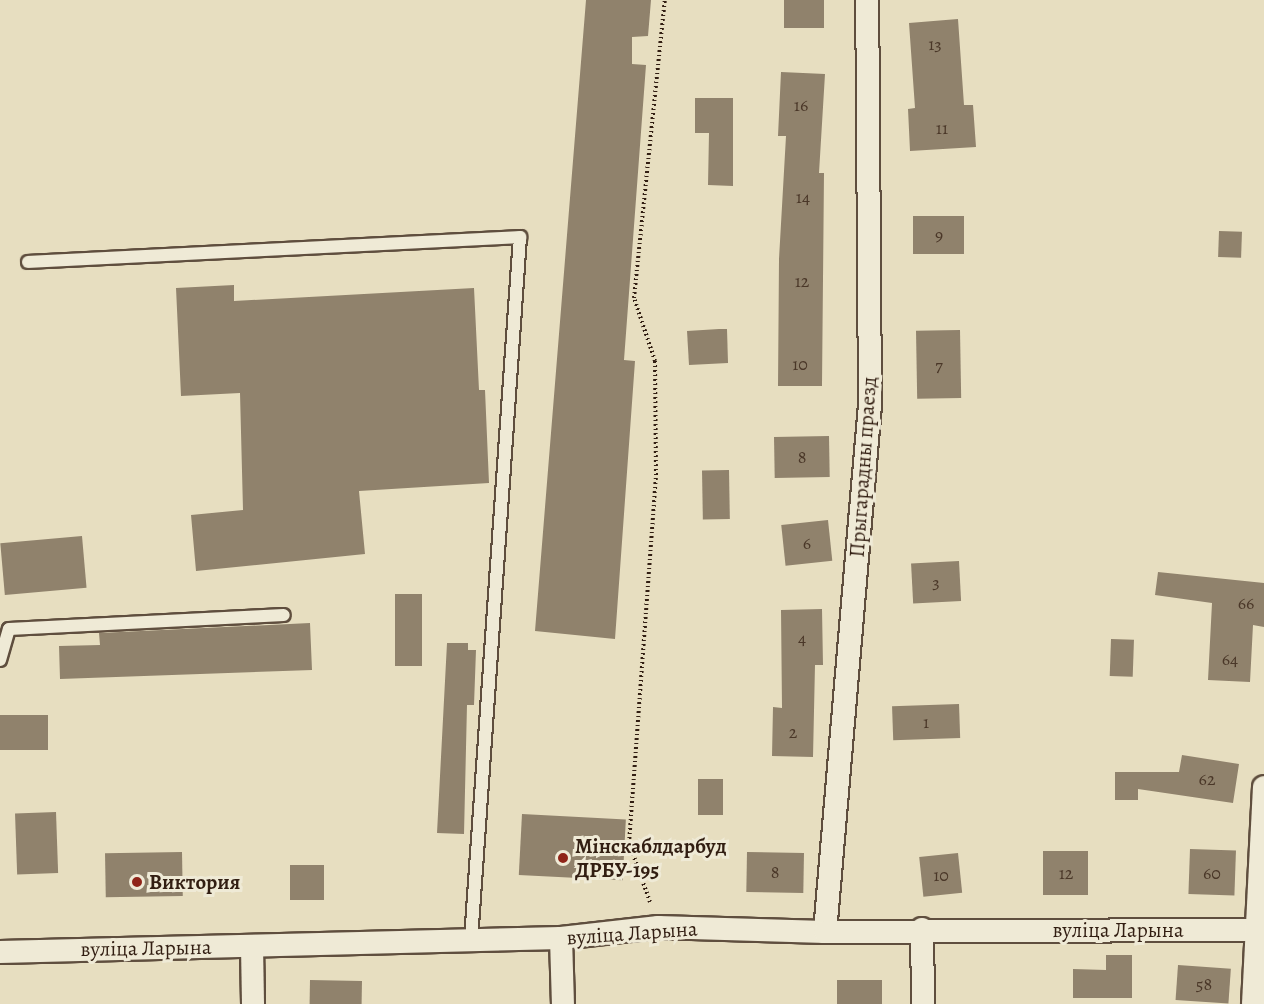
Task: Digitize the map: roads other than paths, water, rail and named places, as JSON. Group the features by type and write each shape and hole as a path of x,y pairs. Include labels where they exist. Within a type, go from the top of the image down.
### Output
{"street":[{"name":"Прыгарадны праезд","path":"825,932 870,405 867,0"},
{"path":"1253,1004 1260,930 1264,787"},
{"name":"вуліца Ларына","path":"0,952 561,938 658,927 825,932 922,929 1260,930"},
{"path":"922,929 923,1004"},
{"path":"561,938 564,1004"},
{"path":"252,946 253,1004"}],"lane":[{"path":"28,262 520,237 471,940"},
{"path":"0,660 9,629 284,615"}],"place":[{"name":"Мінскаблдарбуд ДРБУ-195","path":"563,858"},
{"name":"Виктория","path":"137,882"}]}
